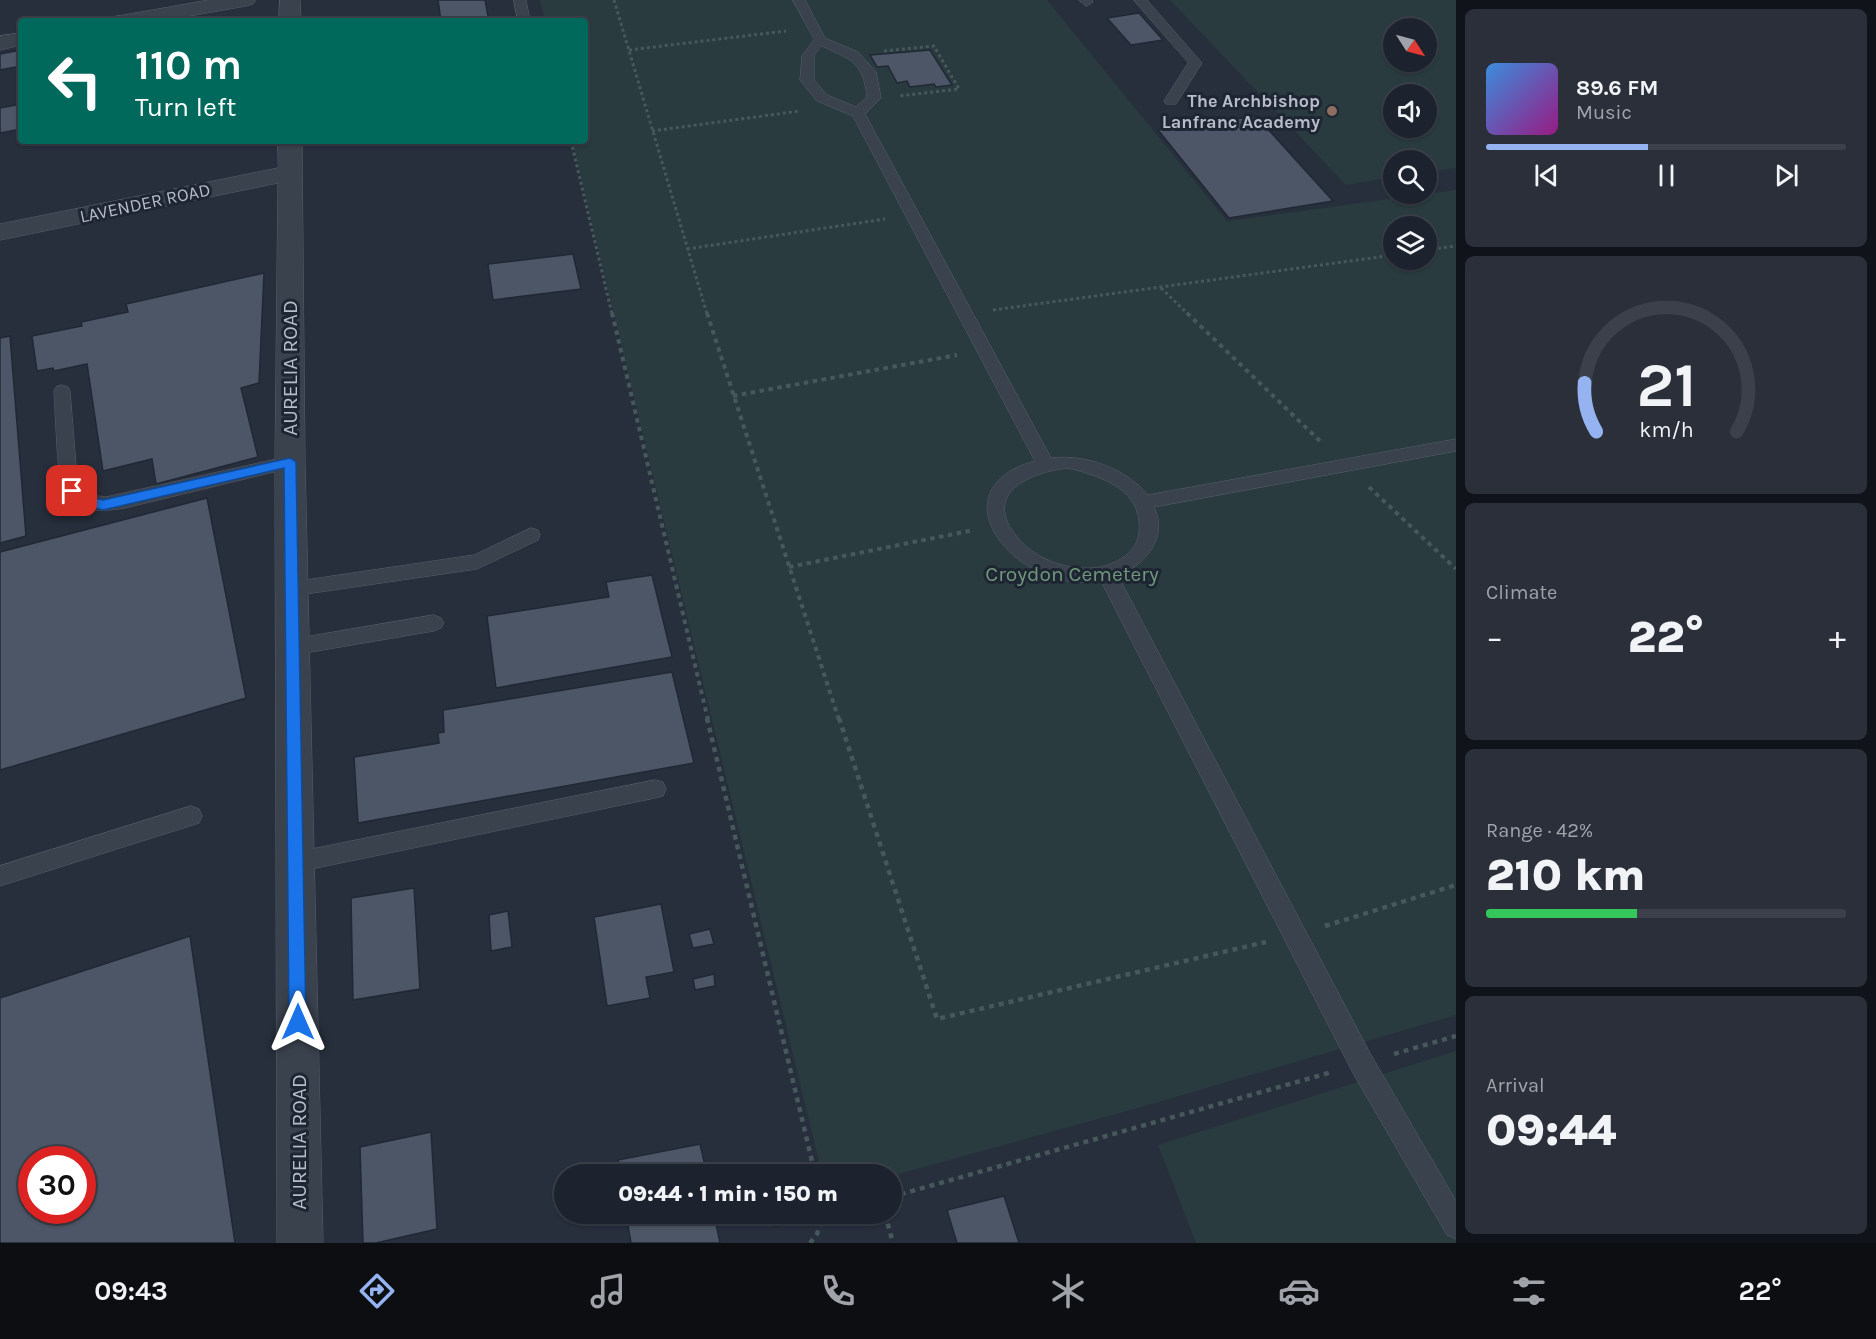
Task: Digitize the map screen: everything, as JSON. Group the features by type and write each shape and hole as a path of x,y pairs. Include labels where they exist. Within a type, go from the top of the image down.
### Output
{"street":[{"path":"141,18 246,0"},
{"path":"290,0 290,18"},
{"path":"0,43 18,40"},
{"name":"LAVENDER ROAD","path":"0,232 290,157"},
{"name":"AURELIA ROAD","path":"290,157 290,462 297,862 300,1243"}],"lane":[{"path":"520,0 523,18"},
{"path":"799,0 817,34 853,55 871,75 874,98 858,113"},
{"path":"1140,0 1195,63 1171,101"},
{"path":"817,34 807,56 807,80 822,98 858,113 1045,463"},
{"path":"62,391 68,478 72,491 81,500 93,504 103,505 125,501 290,462"},
{"path":"1142,503 1456,445"},
{"path":"1045,463 1079,464 1111,475 1130,487 1142,503 1149,520 1148,537 1141,552 1126,565 1106,572 1082,575 1056,571 1033,561 1014,548 998,525 996,513 998,495 1009,481 1024,470 1045,463"},
{"path":"292,589 477,562 531,535"},
{"path":"1106,572 1362,1064 1456,1226"},
{"path":"293,647 434,623"},
{"path":"297,862 365,846 655,789"},
{"path":"0,876 191,816"}],"path":[{"path":"614,0 733,396 937,1019 1295,935 1456,885"},
{"path":"629,50 817,34"},
{"path":"853,55 934,46 959,89 874,98"},
{"path":"652,131 840,106"},
{"path":"572,144 813,1164"},
{"path":"687,249 912,215"},
{"path":"1437,249 1456,246"},
{"path":"965,314 1383,257"},
{"path":"1161,287 1456,569"},
{"path":"733,396 985,350"},
{"path":"789,567 998,525"},
{"path":"902,1194 1456,1036"},
{"path":"810,1243 820,1224"},
{"path":"888,1224 893,1243"}],"green space":[{"name":"Croydon Cemetery","path":"540,0 1047,0 1227,221 1383,200 1383,204 1437,204 1437,193 1456,190 1456,1015 1152,1104 902,1173 902,1164 820,1164 573,144 588,144 588,18 544,18"},
{"name":"The Archbishop Lanfranc Academy","path":"1170,0 1456,0 1456,168 1437,171 1437,150 1383,150 1383,179 1346,185"},
{"path":"1456,1051 1456,1243 1196,1243 1158,1145"}],"building":[{"path":"438,0 485,0 488,18 441,18"},
{"path":"1139,13 1163,40 1131,45 1107,18"},
{"path":"930,50 952,85 936,87 934,84 910,87 907,81 897,83 888,66 877,67 870,55"},
{"path":"18,51 18,67 0,70 0,54"},
{"path":"18,105 18,130 0,133 0,108"},
{"path":"1256,116 1333,201 1229,218 1158,130"},
{"path":"573,254 581,289 493,300 488,264"},
{"path":"264,273 259,383 241,388 258,457 156,484 152,459 103,471 87,364 54,371 53,368 37,371 32,336 82,326 81,322 128,312 126,304"},
{"path":"10,336 26,536 0,543 0,338"},
{"path":"207,498 246,698 0,770 0,552"},
{"path":"652,575 672,657 496,688 487,616 609,597 606,582"},
{"path":"672,672 694,763 358,823 354,757 439,743 438,733 444,732 443,710"},
{"path":"414,888 420,989 353,1000 351,898"},
{"path":"661,904 674,972 646,977 650,998 607,1006 594,917"},
{"path":"508,911 512,947 491,951 489,915"},
{"path":"710,929 714,944 693,948 689,934"},
{"path":"190,936 235,1243 0,1243 0,998"},
{"path":"714,974 715,986 695,990 693,979"},
{"path":"431,1132 437,1229 376,1243 363,1243 360,1147"},
{"path":"700,1144 705,1164 619,1164 618,1160"},
{"path":"1004,1196 1019,1243 957,1243 947,1210"},
{"path":"628,1224 716,1224 720,1243 631,1243"}],"place":[{"name":"The Archbishop Lanfranc Academy","path":"1332,111"}],"route":[{"path":"72,491 81,500 103,505 290,462 298,1022"}]}
